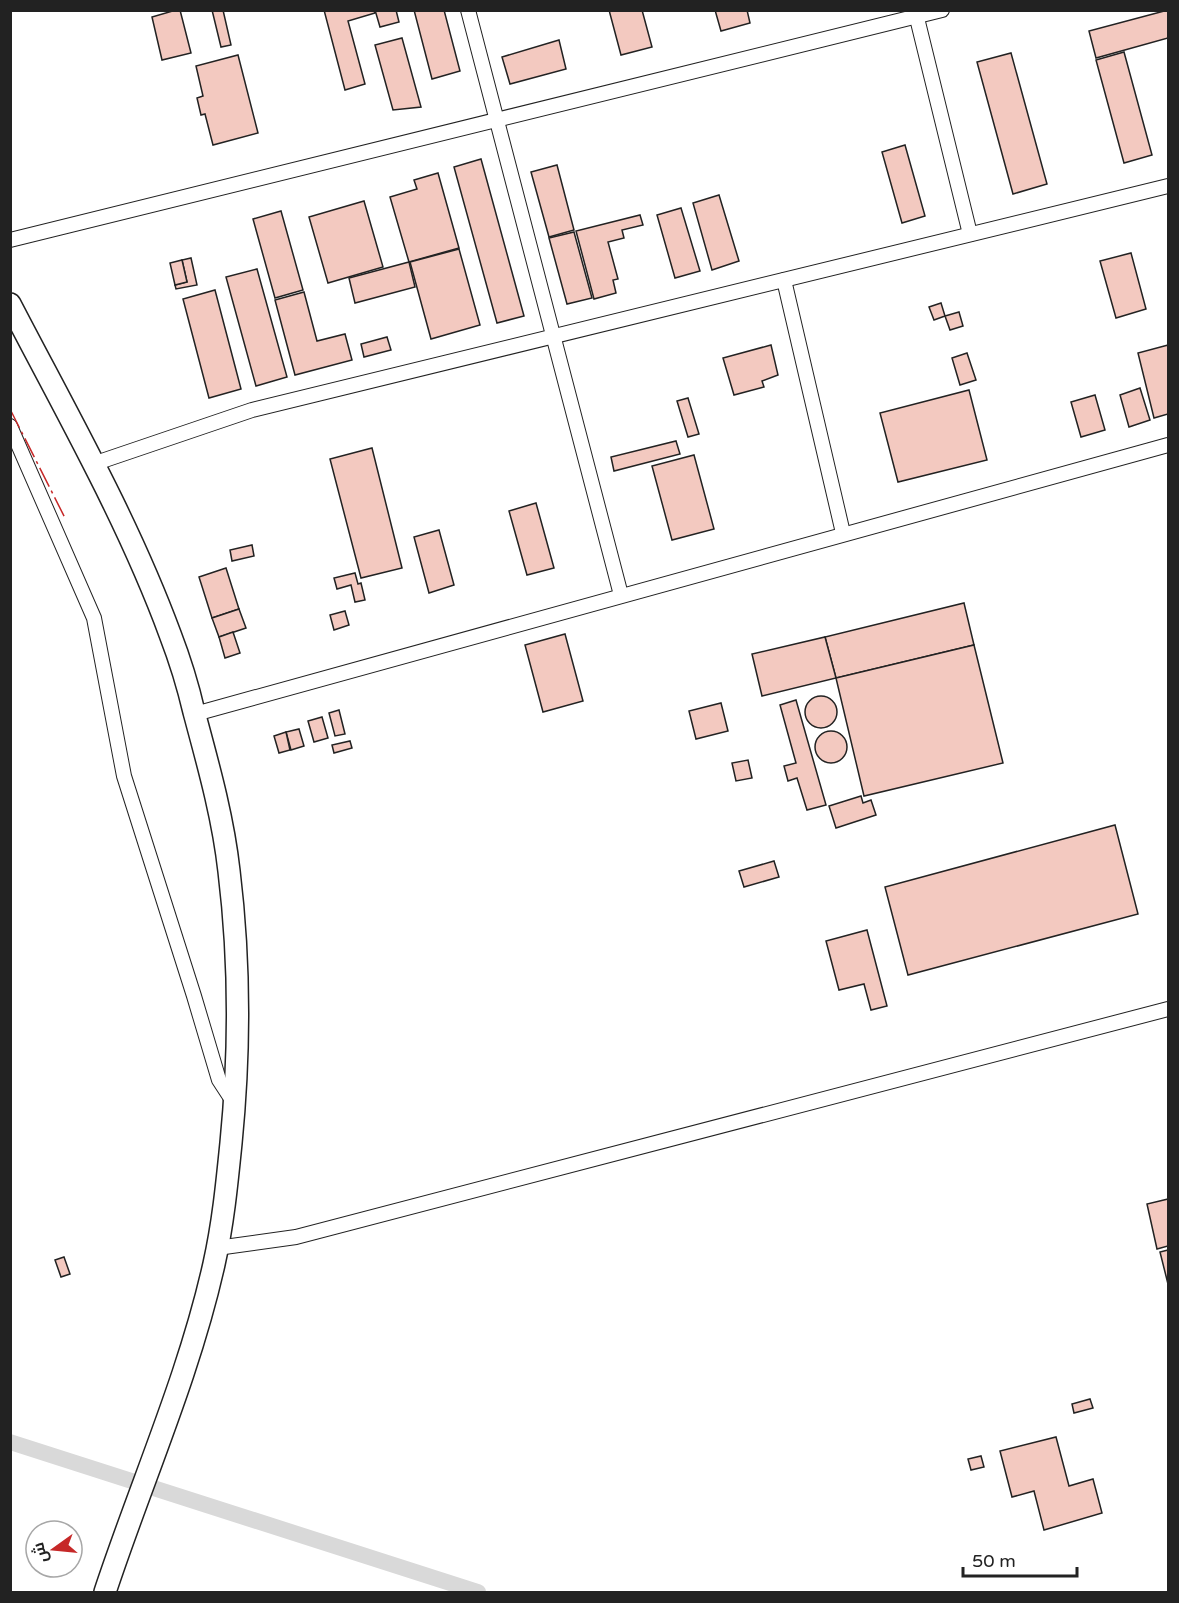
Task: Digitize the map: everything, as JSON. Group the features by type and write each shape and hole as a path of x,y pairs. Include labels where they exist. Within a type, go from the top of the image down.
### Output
{"main road":[{"path":"10,304 134,547 170,634 202,734 229,870 239,1020 235,1105 227,1186 217,1248 196,1333 105,1593"}],"street":[{"path":"468,10 621,595"},
{"path":"10,240 915,14 942,10"},
{"path":"915,14 970,234"},
{"path":"93,464 252,410 1168,186"},
{"path":"784,280 843,533"},
{"path":"10,426 94,618 124,776 219,1080 235,1105"},
{"path":"195,714 1168,445"},
{"path":"217,1248 296,1237 1168,1009"}],"building":[{"path":"180,10 191,53 162,60 152,17"},
{"path":"212,10 223,10 231,45 221,47"},
{"path":"324,10 374,10 375,13 348,21 365,84 345,90"},
{"path":"375,10 396,10 399,22 380,27"},
{"path":"414,10 444,10 460,71 432,79"},
{"path":"609,10 642,10 652,47 621,55"},
{"path":"715,10 747,10 750,23 721,31"},
{"path":"1168,10 1168,38 1096,58 1089,31"},
{"path":"402,38 421,107 393,110 375,45"},
{"path":"559,40 566,69 510,84 502,57"},
{"path":"1124,52 1152,155 1124,163 1096,60"},
{"path":"1011,53 1047,184 1013,194 977,62"},
{"path":"238,55 258,133 213,145 205,114 201,115 197,98 203,96 196,66"},
{"path":"905,145 925,216 902,223 882,152"},
{"path":"481,159 524,316 497,323 454,167"},
{"path":"557,165 574,230 549,237 531,172"},
{"path":"438,173 459,248 409,262 390,197 417,189 414,180"},
{"path":"719,195 739,261 712,270 693,203"},
{"path":"364,201 383,267 328,283 309,217"},
{"path":"681,208 700,271 675,278 657,215"},
{"path":"281,211 303,290 275,298 253,219"},
{"path":"640,215 643,225 622,230 624,238 608,242 618,279 613,280 616,293 594,299 576,231"},
{"path":"574,232 592,298 567,304 549,238"},
{"path":"459,249 480,325 431,339 410,262"},
{"path":"1131,253 1146,309 1116,318 1100,261"},
{"path":"191,258 197,285 176,289 175,285 187,282 182,260"},
{"path":"182,260 187,282 175,285 170,263"},
{"path":"409,262 415,287 355,303 349,278"},
{"path":"257,269 287,377 256,386 226,277"},
{"path":"215,290 241,389 209,398 183,299"},
{"path":"304,292 317,341 345,334 352,360 295,375 275,300"},
{"path":"941,303 945,316 934,320 929,307"},
{"path":"959,312 963,326 950,330 945,316"},
{"path":"387,337 391,350 364,357 361,344"},
{"path":"771,345 778,375 762,381 764,387 734,395 723,358"},
{"path":"1168,345 1168,414 1154,418 1138,353"},
{"path":"967,353 976,380 960,385 952,358"},
{"path":"1140,388 1150,420 1129,427 1120,395"},
{"path":"969,390 987,460 898,482 880,413"},
{"path":"1095,395 1105,430 1081,437 1071,402"},
{"path":"688,398 699,434 688,437 677,401"},
{"path":"676,441 680,454 614,471 611,457"},
{"path":"372,448 402,568 361,578 330,459"},
{"path":"694,455 714,529 672,540 652,466"},
{"path":"536,503 554,568 527,575 509,511"},
{"path":"439,530 454,585 429,593 414,537"},
{"path":"252,545 254,556 232,561 230,550"},
{"path":"226,568 239,609 212,618 199,577"},
{"path":"355,573 358,584 361,583 365,600 355,602 351,585 337,589 334,578"},
{"path":"964,603 974,645 836,678 825,637"},
{"path":"239,609 246,628 219,637 212,618"},
{"path":"345,611 349,625 334,630 330,615"},
{"path":"233,632 240,653 225,658 219,637"},
{"path":"565,634 583,701 543,712 525,645"},
{"path":"825,637 836,678 762,696 752,654"},
{"path":"974,645 1003,763 864,796 836,678"},
{"path":"821,696 833,700 837,712 833,724 821,728 809,724 805,712 809,700"},
{"path":"796,700 826,805 807,810 797,778 788,781 784,766 796,763 780,705"},
{"path":"721,703 728,731 696,739 689,711"},
{"path":"339,710 345,734 335,736 329,713"},
{"path":"322,717 328,738 314,742 308,721"},
{"path":"299,729 304,746 291,750 286,732"},
{"path":"831,731 843,735 847,747 843,759 831,763 819,759 815,747 819,735"},
{"path":"286,732 290,750 279,753 274,736"},
{"path":"350,741 352,748 334,753 332,745"},
{"path":"748,760 752,778 736,781 732,763"},
{"path":"861,796 863,803 871,800 876,815 836,828 829,806"},
{"path":"1115,825 1138,914 908,975 885,887"},
{"path":"774,861 779,877 744,887 739,871"},
{"path":"867,930 887,1006 871,1010 864,984 839,990 826,941"},
{"path":"1168,1199 1168,1246 1157,1249 1147,1204"},
{"path":"1168,1250 1168,1284 1160,1252"},
{"path":"64,1257 70,1274 61,1277 55,1260"},
{"path":"1090,1399 1093,1408 1074,1413 1072,1404"},
{"path":"1056,1437 1069,1486 1093,1479 1102,1513 1044,1530 1034,1491 1012,1497 1000,1451"},
{"path":"981,1456 984,1467 971,1470 968,1459"}],"waterway":[{"path":"10,1442 478,1592"}],"power":[{"path":"10,409 65,518"}]}
